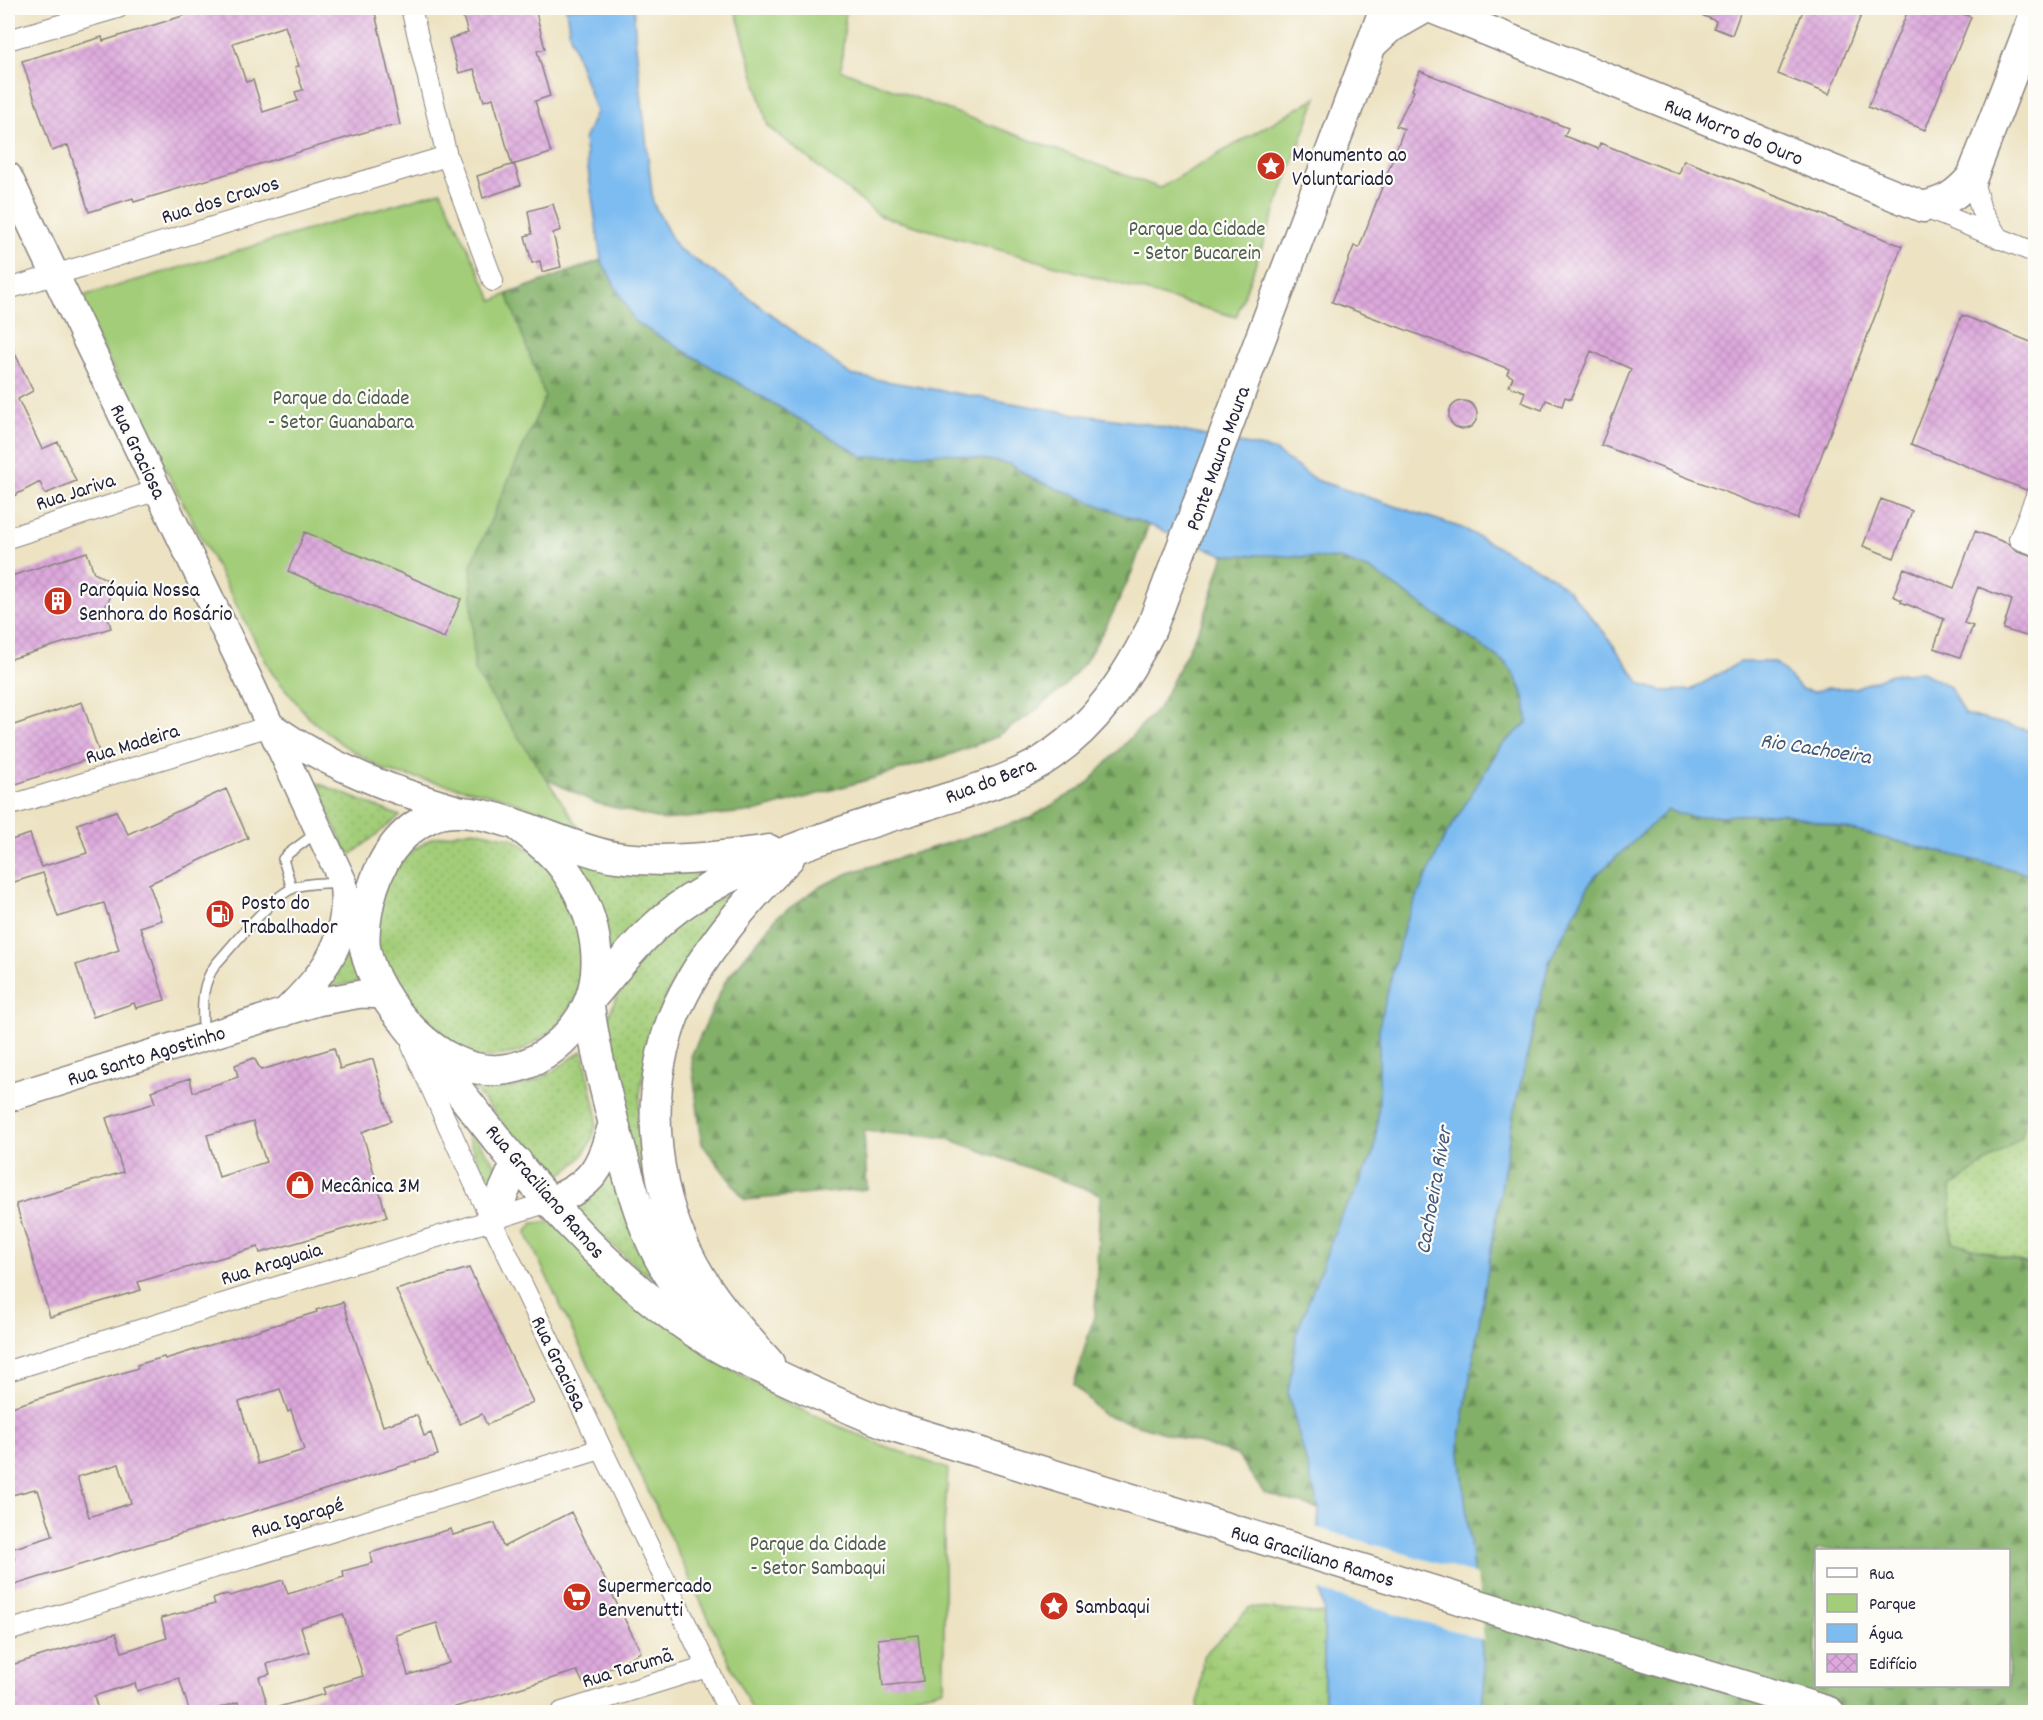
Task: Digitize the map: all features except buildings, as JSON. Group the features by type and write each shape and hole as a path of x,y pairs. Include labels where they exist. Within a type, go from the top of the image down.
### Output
{"main road":[{"name":"Ponte Mauro Moura","path":"1180,556 1385,8"},
{"path":"1372,44 1388,29 1425,8"},
{"name":"Rua Morro do Ouro","path":"1432,8 1923,207"},
{"path":"1923,207 1944,202 1960,191 1972,177 2036,11"},
{"name":"Rua Graciosa","path":"8,176 320,830 343,882 345,915"},
{"name":"Rua do Bera","path":"801,845 687,859 617,857 590,852 490,817 467,813 437,815 415,825 399,839 384,858 374,882 364,938 372,972 396,1010 435,1049 463,1065 488,1071 514,1069 539,1059 559,1044 573,1029 591,1001 644,938 688,900 801,845 1000,781 1049,757 1085,728 1114,694 1133,665 1151,629 1180,556"},
{"name":"Rua Graciosa","path":"270,726 296,744 351,773 409,796 467,813"},
{"path":"520,826 563,866 585,906 597,954 597,977 591,1001"},
{"path":"769,1363 724,1312 700,1277 679,1235 663,1186 657,1150 656,1114 659,1071 664,1044 690,983 720,937 756,892 801,845"},
{"path":"343,882 384,858"},
{"name":"Rua Santo Agostinho","path":"284,1013 313,984 330,958 345,915"},
{"name":"Rua Santo Agostinho","path":"8,1098 339,996 361,994 396,1010"},
{"name":"Rua Graciliano Ramos","path":"591,1001 594,1043 629,1178 651,1241 672,1279 697,1309 722,1331 800,1387"},
{"name":"Rua Graciliano Ramos","path":"396,1010 549,1202 577,1233 637,1288 674,1317 706,1340 736,1356 843,1407 893,1426 1829,1713"},
{"path":"549,1202 565,1196 582,1185 593,1174 601,1161 614,1123"},
{"path":"491,1220 517,1162"}],"street":[{"path":"8,40 118,8"},
{"path":"411,8 447,156 492,281"},
{"name":"Rua dos Cravos","path":"8,289 447,156"},
{"path":"1972,177 1981,210 1999,239"},
{"name":"Rua Morro do Ouro","path":"1923,207 2036,253"},
{"name":"Rua Jariva","path":"8,538 158,490"},
{"path":"2036,496 2019,539 2036,545"},
{"name":"Rua Madeira","path":"8,806 270,726"},
{"name":"Rua Graciosa","path":"396,1010 491,1220 729,1713"},
{"name":"Rua Araguaia","path":"8,1371 549,1202"},
{"name":"Rua Igarapé","path":"8,1631 602,1449"},
{"name":"Rua Tarumã","path":"562,1713 707,1667"}],"lane":[{"path":"292,889 284,859 320,830"},
{"path":"203,1038 203,990 207,976 277,898 292,889 306,885 343,882"}],"green space":[{"name":"Parque da Cidade - Setor Bucarein","path":"735,8 846,8 841,70 1160,188 1317,97 1236,317 880,216 768,126"},
{"name":"Parque da Cidade - Setor Guanabara","path":"441,191 493,301 507,294 545,397 471,565 474,671 580,829 501,797 386,771 343,745 310,719 272,673 76,298"},
{"path":"601,260 635,322 864,457 947,453 1010,464 1033,479 1149,524 1132,572 1109,621 1085,662 1064,687 1031,714 996,737 949,755 758,811 664,820 596,803 546,779 474,672 471,565 545,397 507,294"},
{"path":"1224,555 1340,559 1373,571 1506,663 1522,691 1527,714 1527,723 1500,747 1379,1102 1375,1149 1354,1196 1342,1213 1288,1394 1319,1509 1264,1493 1237,1455 1102,1414 1074,1384 1095,1313 1100,1194 946,1138 864,1131 867,1189 745,1200 702,1144 691,1056 726,980 777,917 819,887 849,873 1030,818 1086,785 1160,706 1204,618"},
{"path":"312,781 400,816 352,854 347,852"},
{"path":"1668,810 1692,817 1782,813 2035,875 2035,1071 2022,1137 1950,1188 1952,1242 2035,1266 2035,1712 1481,1712 1485,1679 1459,1444 1513,1116 1549,962 1593,878"},
{"path":"473,830 514,839 547,862 580,914 587,953 579,994 555,1029 520,1052 480,1059 448,1048 381,973 374,933 382,891 398,860 432,838"},
{"path":"575,862 730,866 607,958"},
{"path":"748,883 711,921 669,990 651,1033 640,1094 640,1152 646,1177 637,1179 605,1039 608,1018 619,990 637,961 691,913"},
{"path":"351,947 365,981 321,989"},
{"path":"583,1051 597,1115 596,1126 583,1155 576,1163 550,1180 474,1089 503,1089 531,1082 548,1074"},
{"path":"2035,1071 2035,1266 1952,1242 1950,1187 2022,1137"},
{"path":"461,1120 502,1173 494,1200"},
{"path":"608,1167 639,1243 658,1280 640,1270 567,1203"},
{"name":"Parque da Cidade - Setor Sambaqui","path":"551,1222 718,1361 787,1403 874,1442 948,1469 944,1527 944,1689 846,1712 753,1712 526,1233 533,1223"},
{"path":"1250,1607 1324,1614 1324,1712 1200,1712 1198,1705 1203,1656"}],"water":[{"path":"566,8 634,8 635,37 653,203 677,248 727,281 851,375 1076,414 1143,423 1273,450 1316,480 1462,528 1553,577 1570,592 1603,631 1641,684 1661,691 1691,690 1740,662 1775,662 1801,689 1814,692 1827,688 1855,688 1891,674 1922,672 1950,687 1964,714 2035,732 2035,875 1782,813 1692,817 1668,810 1593,878 1549,962 1513,1116 1459,1444 1485,1679 1481,1712 1324,1712 1324,1614 1316,1564 1319,1509 1288,1394 1297,1332 1342,1213 1354,1196 1375,1149 1379,1102 1379,1026 1405,923 1445,837 1500,747 1527,723 1526,706 1516,678 1506,663 1373,571 1340,559 1224,555 1033,479 1010,464 947,453 864,457 635,322 601,260 584,140 596,112 570,36"}],"pier":[{"path":"1315,1527 1477,1575 1484,1640 1317,1590 1313,1564"}],"place":[{"name":"Monumento ao Voluntariado","path":"1271,166"},
{"name":"Paróquia Nossa Senhora do Rosário","path":"58,601"},
{"name":"Posto do Trabalhador","path":"220,914"},
{"name":"Mecânica 3M","path":"300,1185"},
{"name":"Supermercado Benvenutti","path":"577,1597"},
{"name":"Sambaqui","path":"1054,1606"}],"water label":[{"name":"Rio Cachoeira","path":"1816,747"},
{"name":"Cachoeira River","path":"1432,1190"}]}
